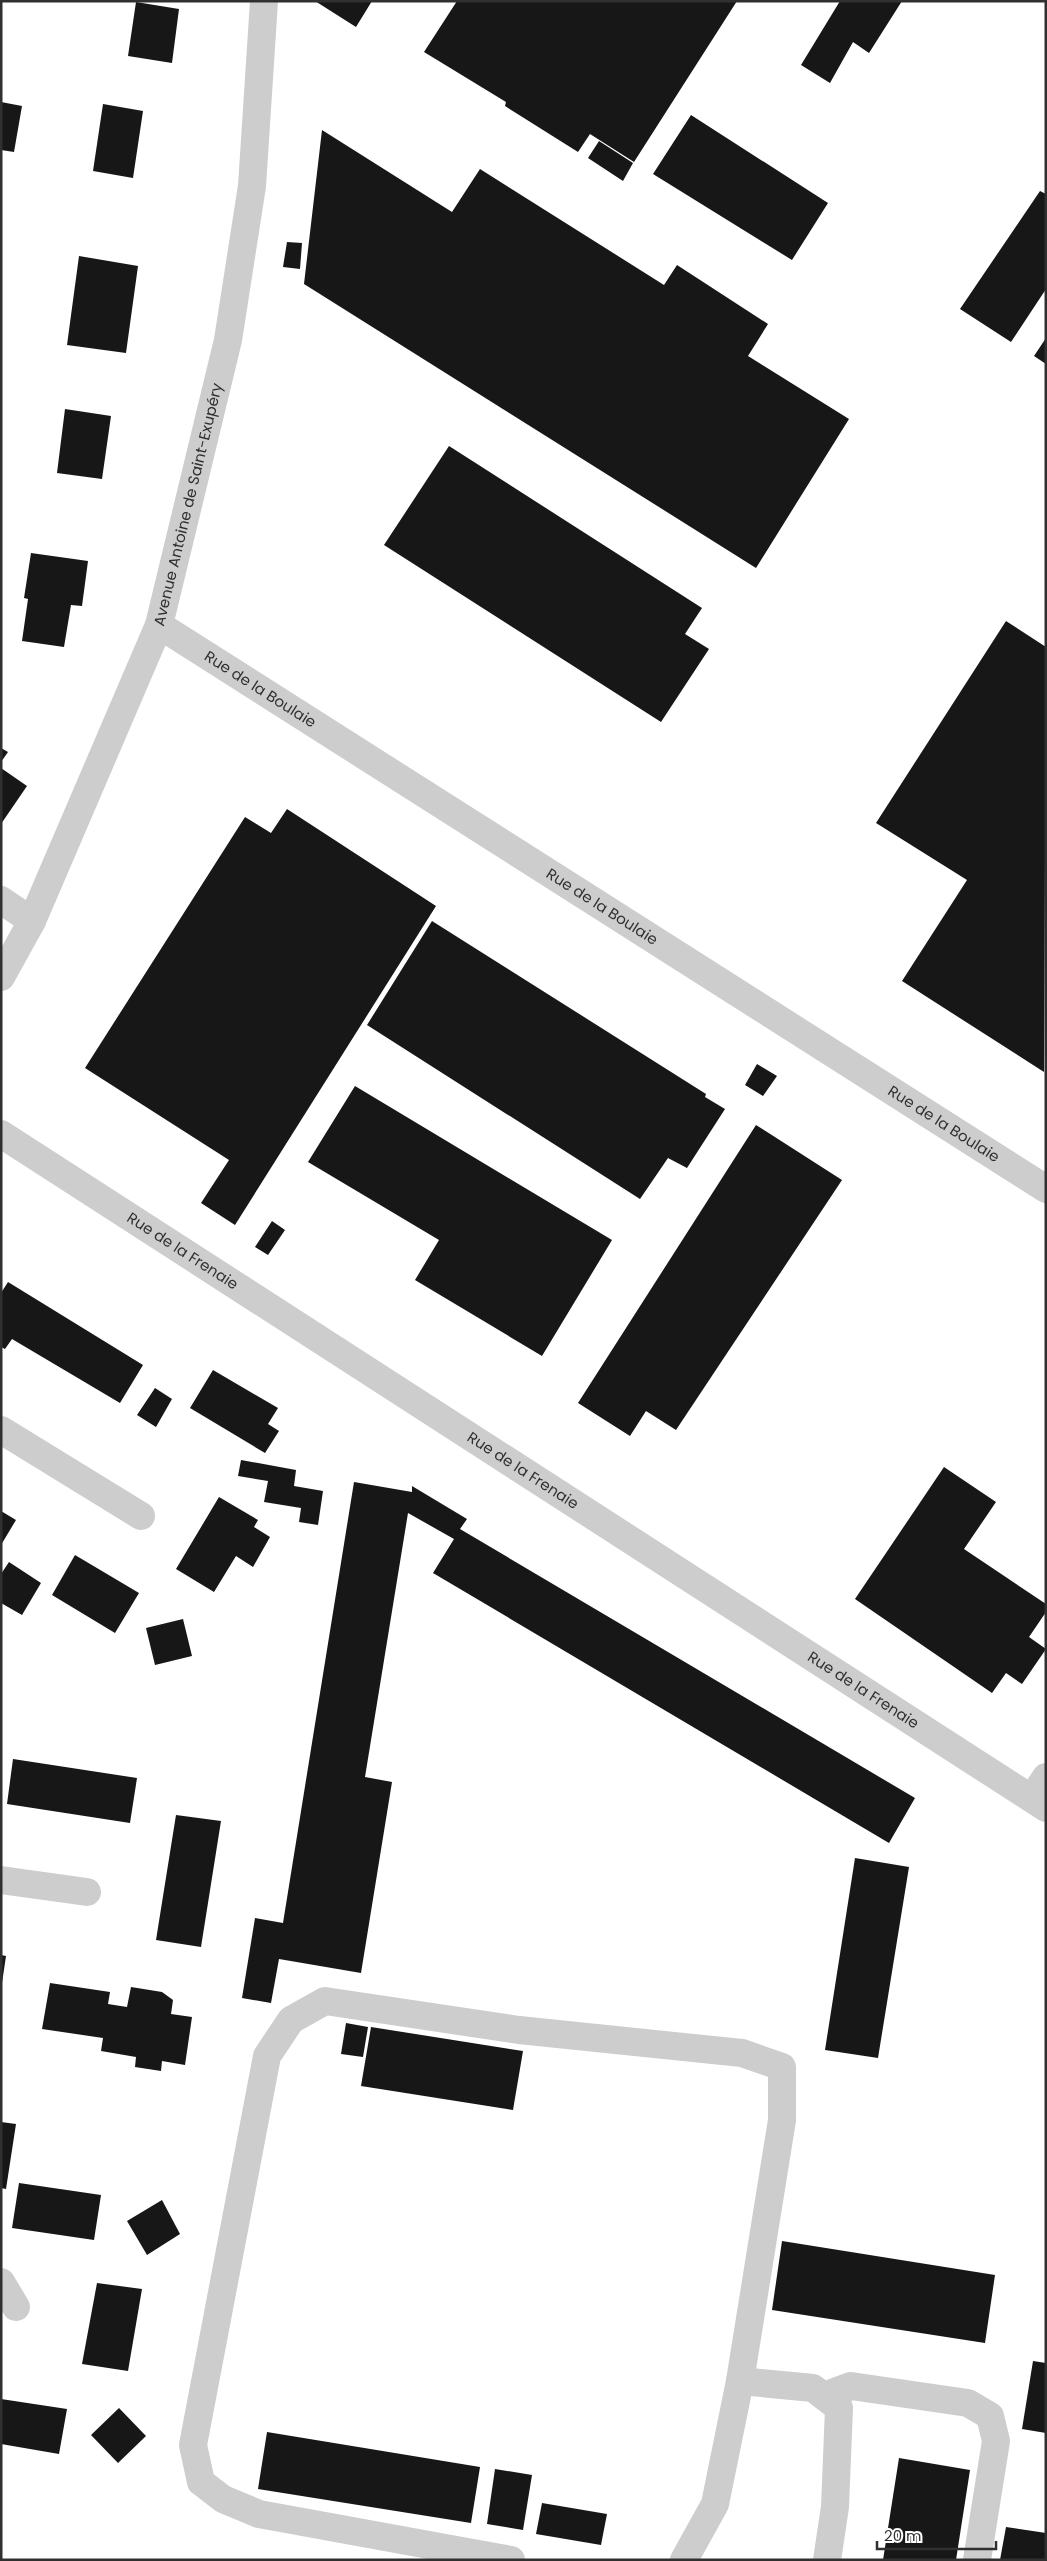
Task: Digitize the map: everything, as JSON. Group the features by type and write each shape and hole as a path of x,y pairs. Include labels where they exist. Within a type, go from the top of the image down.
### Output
{"street":[{"name":"Avenue Antoine de Saint-Exupéry","path":"1,977 32,921 159,625 228,340 252,186 264,1"},
{"name":"Rue de la Boulaie","path":"159,625 1046,1189"},
{"path":"1,900 32,921"},
{"name":"Rue de la Frenaie","path":"1,1134 1041,1794"},
{"path":"1,1430 141,1516"},
{"path":"1,1880 87,1892"},
{"path":"503,2559 259,2514 223,2498 200,2482 193,2446 267,2056 291,2020 325,2002 519,2030 742,2053 782,2067 782,2120 740,2381 715,2504 684,2560"},
{"path":"1,2282 16,2307"},
{"path":"740,2381 813,2388 839,2408 836,2507 827,2560"},
{"path":"824,2396 851,2386 968,2403 990,2416 996,2441 978,2560"}],"building":[{"path":"315,1 372,1 356,27"},
{"path":"457,1 737,1 634,162 590,134 578,152 505,106 506,102 424,52"},
{"path":"840,1 902,1 869,53 853,42 830,83 801,65"},
{"path":"136,2 179,9 172,63 128,56"},
{"path":"1,102 22,106 14,152 1,150"},
{"path":"103,104 143,111 133,178 93,171"},
{"path":"691,115 828,203 792,260 653,174"},
{"path":"322,130 452,212 480,169 664,285 677,265 768,324 748,356 849,419 756,568 304,284"},
{"path":"599,141 633,163 623,181 588,158"},
{"path":"1040,191 1046,194 1046,289 1011,342 960,309"},
{"path":"287,242 302,243 300,269 283,267"},
{"path":"79,256 138,266 126,353 67,345"},
{"path":"1046,338 1046,364 1034,356"},
{"path":"65,409 111,416 102,479 57,473"},
{"path":"449,446 702,608 685,634 709,649 661,722 384,545"},
{"path":"31,553 88,561 82,606 71,605 64,647 22,641 28,599 24,598"},
{"path":"1006,621 1046,647 1044,1072 902,981 967,880 876,823"},
{"path":"1,748 8,752 1,762"},
{"path":"1,768 27,786 1,824"},
{"path":"287,809 436,906 235,1225 201,1203 229,1160 85,1068 245,817 271,833"},
{"path":"432,921 706,1094 705,1097 725,1109 687,1168 668,1158 640,1199 367,1025"},
{"path":"757,1064 777,1076 763,1096 745,1085"},
{"path":"355,1086 612,1240 542,1356 415,1280 439,1240 308,1162"},
{"path":"756,1125 842,1180 676,1430 646,1411 630,1436 578,1403"},
{"path":"272,1221 285,1230 268,1255 255,1247"},
{"path":"8,1282 143,1365 120,1403 12,1339 5,1349 1,1347 1,1293"},
{"path":"213,1370 278,1408 268,1424 279,1431 265,1453 190,1408"},
{"path":"155,1388 172,1399 156,1427 137,1415"},
{"path":"241,1460 296,1470 294,1486 323,1491 318,1525 299,1522 301,1508 264,1502 268,1481 238,1476"},
{"path":"944,1467 996,1502 964,1549 1046,1604 1046,1612 1029,1637 1046,1649 1022,1684 1006,1673 992,1693 855,1599"},
{"path":"354,1482 412,1492 412,1486 467,1519 460,1529 915,1798 889,1843 433,1573 454,1539 408,1513 365,1777 392,1782 361,1973 279,1959 271,2003 242,1998 255,1918 283,1923"},
{"path":"219,1497 258,1520 254,1527 270,1537 253,1567 236,1556 214,1592 176,1569"},
{"path":"1,1511 16,1520 1,1545"},
{"path":"75,1555 139,1593 115,1633 52,1595"},
{"path":"9,1562 41,1583 22,1615 1,1603 1,1574"},
{"path":"183,1619 192,1656 155,1665 146,1628"},
{"path":"13,1759 137,1778 130,1823 7,1804"},
{"path":"176,1815 221,1821 201,1947 156,1940"},
{"path":"855,1858 909,1867 878,2058 825,2050"},
{"path":"1,1955 6,1956 2,1983 1,1983"},
{"path":"50,1983 110,1992 108,2004 127,2007 131,1987 162,1992 173,2000 171,2014 192,2017 185,2065 162,2061 161,2071 135,2067 136,2057 101,2051 103,2038 42,2029"},
{"path":"346,2023 368,2027 363,2057 341,2054"},
{"path":"371,2027 523,2051 513,2110 361,2086"},
{"path":"1,2122 16,2124 6,2189 1,2188"},
{"path":"19,2183 101,2195 94,2240 12,2228"},
{"path":"162,2200 180,2234 147,2255 127,2221"},
{"path":"782,2241 995,2275 985,2343 772,2310"},
{"path":"97,2283 142,2289 128,2371 82,2364"},
{"path":"1033,2361 1046,2363 1046,2433 1022,2429"},
{"path":"1,2399 67,2409 59,2454 1,2444"},
{"path":"119,2408 146,2436 118,2463 91,2435"},
{"path":"267,2432 480,2467 471,2523 258,2489"},
{"path":"899,2458 970,2470 956,2560 883,2560"},
{"path":"495,2469 532,2475 523,2530 487,2524"},
{"path":"542,2503 607,2514 601,2545 536,2534"},
{"path":"1006,2527 1046,2533 1046,2560 1000,2560"}]}
